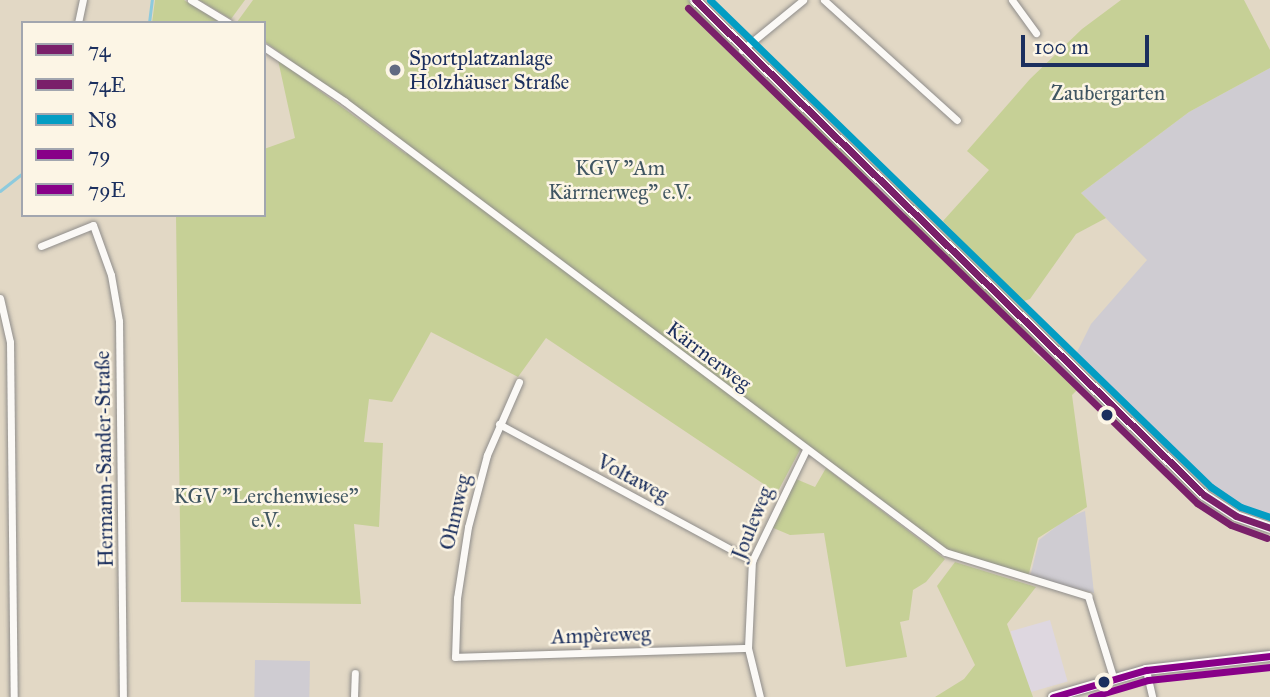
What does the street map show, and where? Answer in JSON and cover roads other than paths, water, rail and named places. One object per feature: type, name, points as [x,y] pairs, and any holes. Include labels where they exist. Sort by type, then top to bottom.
[{"type":"main road","points":[[695,0],[742,50],[910,206],[1204,495],[1236,516],[1270,528]]},
{"type":"main road","points":[[1053,697],[1113,677],[1146,670],[1270,656]]},
{"type":"street","points":[[78,21],[83,0]]},
{"type":"street","points":[[191,0],[226,21]]},
{"type":"street","points":[[742,50],[803,0]]},
{"type":"street","points":[[824,0],[957,120]]},
{"type":"street","points":[[1012,0],[1036,33]]},
{"type":"street","name":"Kärrnerweg","points":[[266,48],[344,101],[945,552],[1088,596],[1113,677]]},
{"type":"street","name":"Hermann-Sander-Straße","points":[[41,246],[93,225],[111,275],[119,321],[123,697]]},
{"type":"street","points":[[0,298],[10,342],[14,697]]},
{"type":"street","name":"Ohmweg","points":[[455,657],[460,563],[477,491],[499,424],[519,382]]},
{"type":"street","name":"Voltaweg","points":[[499,424],[752,561]]},
{"type":"street","name":"Jouleweg","points":[[760,697],[748,648],[752,561],[806,450]]},
{"type":"street","name":"Ampèreweg","points":[[455,657],[748,648]]},
{"type":"street","points":[[1146,670],[1153,697]]},
{"type":"street","points":[[355,673],[355,697]]},
{"type":"waterway","points":[[149,21],[152,0]]},
{"type":"waterway","points":[[0,191],[21,175]]},
{"type":"place","name":"Sportplatzanlage Holzhäuser Straße","points":[[395,70]]},
{"type":"park label","name":"Zaubergarten","points":[[1108,93]]},
{"type":"park label","name":"KGV \"Am Kärrnerweg\" e.V.","points":[[620,180]]},
{"type":"park label","name":"KGV \"Lerchenwiese\" e.V.","points":[[266,508]]}]
